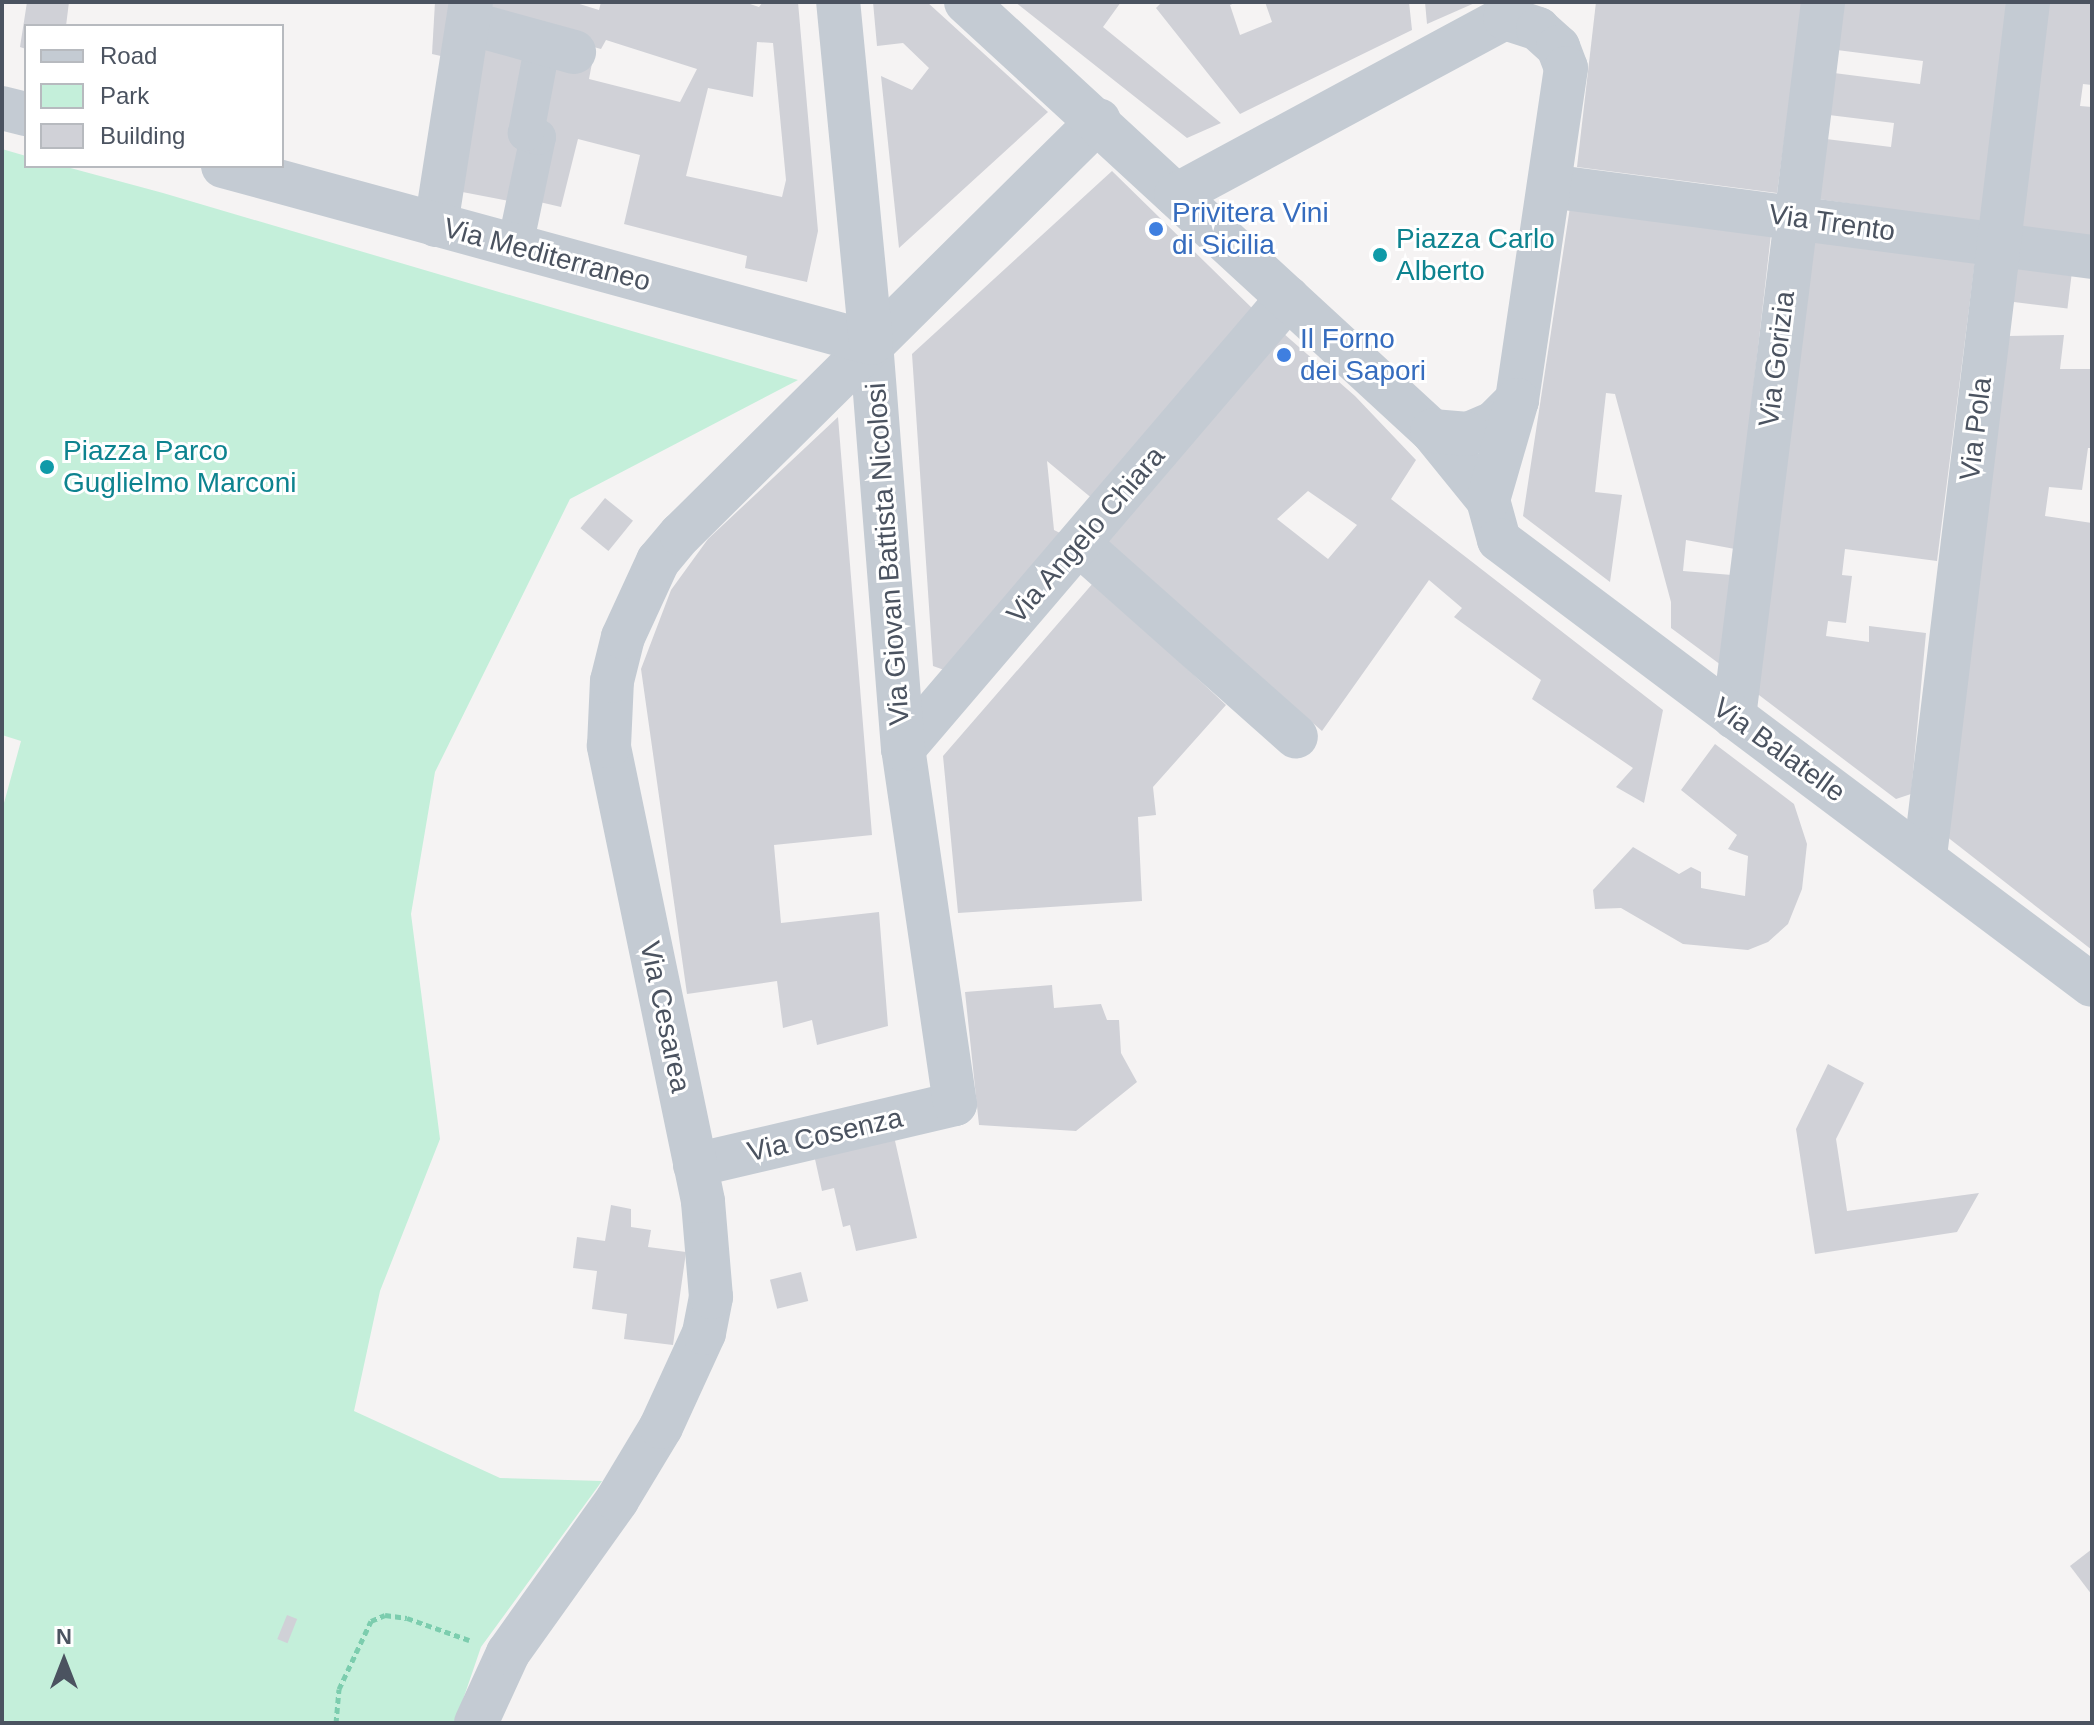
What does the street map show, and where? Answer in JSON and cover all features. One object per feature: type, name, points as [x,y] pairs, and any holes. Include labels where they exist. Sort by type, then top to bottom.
[{"type":"street","name":"Via Giovan Battista Nicolosi","points":[[838,2],[871,343],[903,749],[955,1104]]},
{"type":"street","points":[[966,2],[1099,120],[1176,195],[1279,309],[1432,431],[1488,500]]},
{"type":"street","name":"Via Gorizia","points":[[1734,717],[1823,2]]},
{"type":"street","name":"Via Pola","points":[[1925,856],[2028,2]]},
{"type":"street","points":[[1176,195],[1516,10],[1558,47],[1566,68],[1561,188],[1517,400],[1488,500]]},
{"type":"street","points":[[436,225],[470,12],[558,47],[526,133],[538,137],[515,246]]},
{"type":"street","points":[[2,108],[24,114]]},
{"type":"street","name":"Via Cesarea","points":[[476,1723],[508,1653],[617,1500],[661,1427],[704,1333],[711,1297],[710,1248],[695,1165],[609,746],[612,681],[623,637],[658,561],[871,343],[1099,120]]},
{"type":"street","name":"Via Mediterraneo","points":[[230,168],[871,343]]},
{"type":"street","name":"Via Trento","points":[[1561,188],[2092,257]]},
{"type":"street","name":"Via Angelo Chiara","points":[[903,749],[1279,309]]},
{"type":"street","points":[[1432,431],[1468,434],[1494,423],[1517,400]]},
{"type":"street","name":"Via Balatelle","points":[[1488,500],[1499,540],[1925,856],[2092,985]]},
{"type":"street","points":[[1079,544],[1296,737]]},
{"type":"street","name":"Via Cosenza","points":[[695,1165],[955,1104]]},
{"type":"path","points":[[336,1723],[339,1689],[352,1651],[371,1621],[385,1615],[407,1618],[508,1653]]},
{"type":"green space","points":[[2,149],[24,155],[24,168],[70,168],[163,193],[798,380],[570,499],[435,772],[411,914],[440,1139],[380,1291],[354,1411],[500,1478],[602,1481],[481,1647],[455,1723],[2,1723],[2,840],[4,803],[21,741],[2,735]]},
{"type":"building","points":[[27,2],[69,2],[66,24],[24,24],[24,48],[20,47]]},
{"type":"building","points":[[435,2],[461,2],[454,59],[432,54]]},
{"type":"building","points":[[484,2],[573,2],[599,10],[601,2],[744,2],[759,7],[763,2],[798,2],[818,231],[807,282],[745,268],[747,256],[624,224],[640,155],[578,139],[561,207],[531,200],[534,129],[548,54],[592,63],[589,79],[680,102],[697,69],[606,40],[601,49],[480,16]],"holes":[[[757,42],[773,43],[786,180],[782,197],[686,176],[708,88],[753,97]]]},
{"type":"building","points":[[873,2],[927,2],[1048,112],[899,248],[881,76],[912,90],[929,68],[903,43],[877,46]]},
{"type":"building","points":[[1015,2],[1121,2],[1103,27],[1221,123],[1187,138]]},
{"type":"building","points":[[1162,2],[1237,2],[1230,5],[1240,35],[1272,22],[1265,2],[1409,2],[1412,30],[1240,114],[1156,8]]},
{"type":"building","points":[[1425,2],[1477,2],[1427,24]]},
{"type":"building","points":[[1596,2],[1803,2],[1777,193],[1577,167]]},
{"type":"building","points":[[1843,2],[2012,2],[1985,223],[1818,199],[1826,139],[1891,147],[1894,123],[1829,115],[1834,73],[1920,84],[1923,61],[1837,50]]},
{"type":"building","points":[[2047,2],[2092,2],[2092,85],[2083,84],[2080,106],[2092,107],[2092,240],[2020,229]]},
{"type":"building","points":[[477,40],[537,52],[508,201],[448,189]]},
{"type":"building","points":[[1112,171],[1256,312],[1094,500],[1047,461],[1054,530],[1064,535],[947,671],[933,666],[912,354]]},
{"type":"building","points":[[1570,207],[1771,234],[1735,549],[1686,540],[1683,571],[1732,575],[1721,665],[1671,628],[1671,602],[1615,394],[1606,393],[1595,492],[1622,495],[1610,582],[1523,516]]},
{"type":"building","points":[[1812,242],[1975,261],[1937,561],[1845,549],[1842,575],[1852,576],[1846,623],[1828,621],[1826,636],[1869,642],[1869,626],[1926,633],[1911,794],[1896,799],[1755,692]]},
{"type":"building","points":[[2016,268],[2072,275],[2067,309],[2012,302]]},
{"type":"building","points":[[1283,333],[1355,396],[1416,460],[1391,499],[1663,710],[1644,803],[1616,787],[1633,768],[1532,699],[1541,680],[1454,617],[1462,608],[1429,580],[1322,731],[1105,541]],"holes":[[[1308,491],[1357,525],[1328,559],[1277,519]]]},
{"type":"building","points":[[2064,335],[2060,369],[2092,369],[2092,448],[2088,448],[2082,490],[2049,487],[2045,516],[2092,523],[2092,950],[1946,836],[2008,336]]},
{"type":"building","points":[[838,417],[872,835],[774,845],[781,923],[879,912],[888,1026],[817,1045],[812,1020],[783,1028],[777,981],[687,994],[641,669],[671,590],[708,539]]},
{"type":"building","points":[[605,498],[633,521],[608,551],[580,528]]},
{"type":"building","points":[[1094,582],[1226,705],[1153,787],[1156,815],[1138,817],[1142,901],[958,913],[943,756]]},
{"type":"building","points":[[1715,744],[1794,804],[1807,844],[1802,889],[1788,924],[1768,942],[1748,950],[1683,944],[1621,908],[1595,909],[1593,890],[1633,847],[1679,874],[1691,867],[1701,872],[1701,888],[1745,896],[1748,856],[1728,849],[1737,835],[1681,790]]},
{"type":"building","points":[[1052,985],[1054,1008],[1101,1004],[1107,1020],[1119,1020],[1121,1053],[1137,1082],[1076,1131],[979,1125],[965,992]]},
{"type":"building","points":[[1828,1064],[1864,1083],[1836,1139],[1847,1211],[1979,1193],[1957,1232],[1815,1254],[1796,1129]]},
{"type":"building","points":[[893,1132],[917,1238],[856,1251],[850,1225],[843,1227],[834,1188],[822,1191],[813,1150]]},
{"type":"building","points":[[611,1205],[631,1209],[631,1227],[651,1230],[648,1247],[686,1252],[673,1345],[624,1339],[627,1314],[592,1309],[597,1271],[573,1268],[577,1237],[605,1241]]},
{"type":"building","points":[[801,1272],[808,1301],[777,1309],[770,1280]]},
{"type":"building","points":[[2092,1549],[2092,1595],[2070,1566]]},
{"type":"building","points":[[287,1615],[297,1619],[287,1643],[277,1639]]},
{"type":"place","name":"Privitera Vini di Sicilia","points":[[1156,229]]},
{"type":"place","name":"Piazza Carlo Alberto","points":[[1380,255]]},
{"type":"place","name":"Il Forno dei Sapori","points":[[1284,355]]},
{"type":"place","name":"Piazza Parco Guglielmo Marconi","points":[[47,467]]}]
